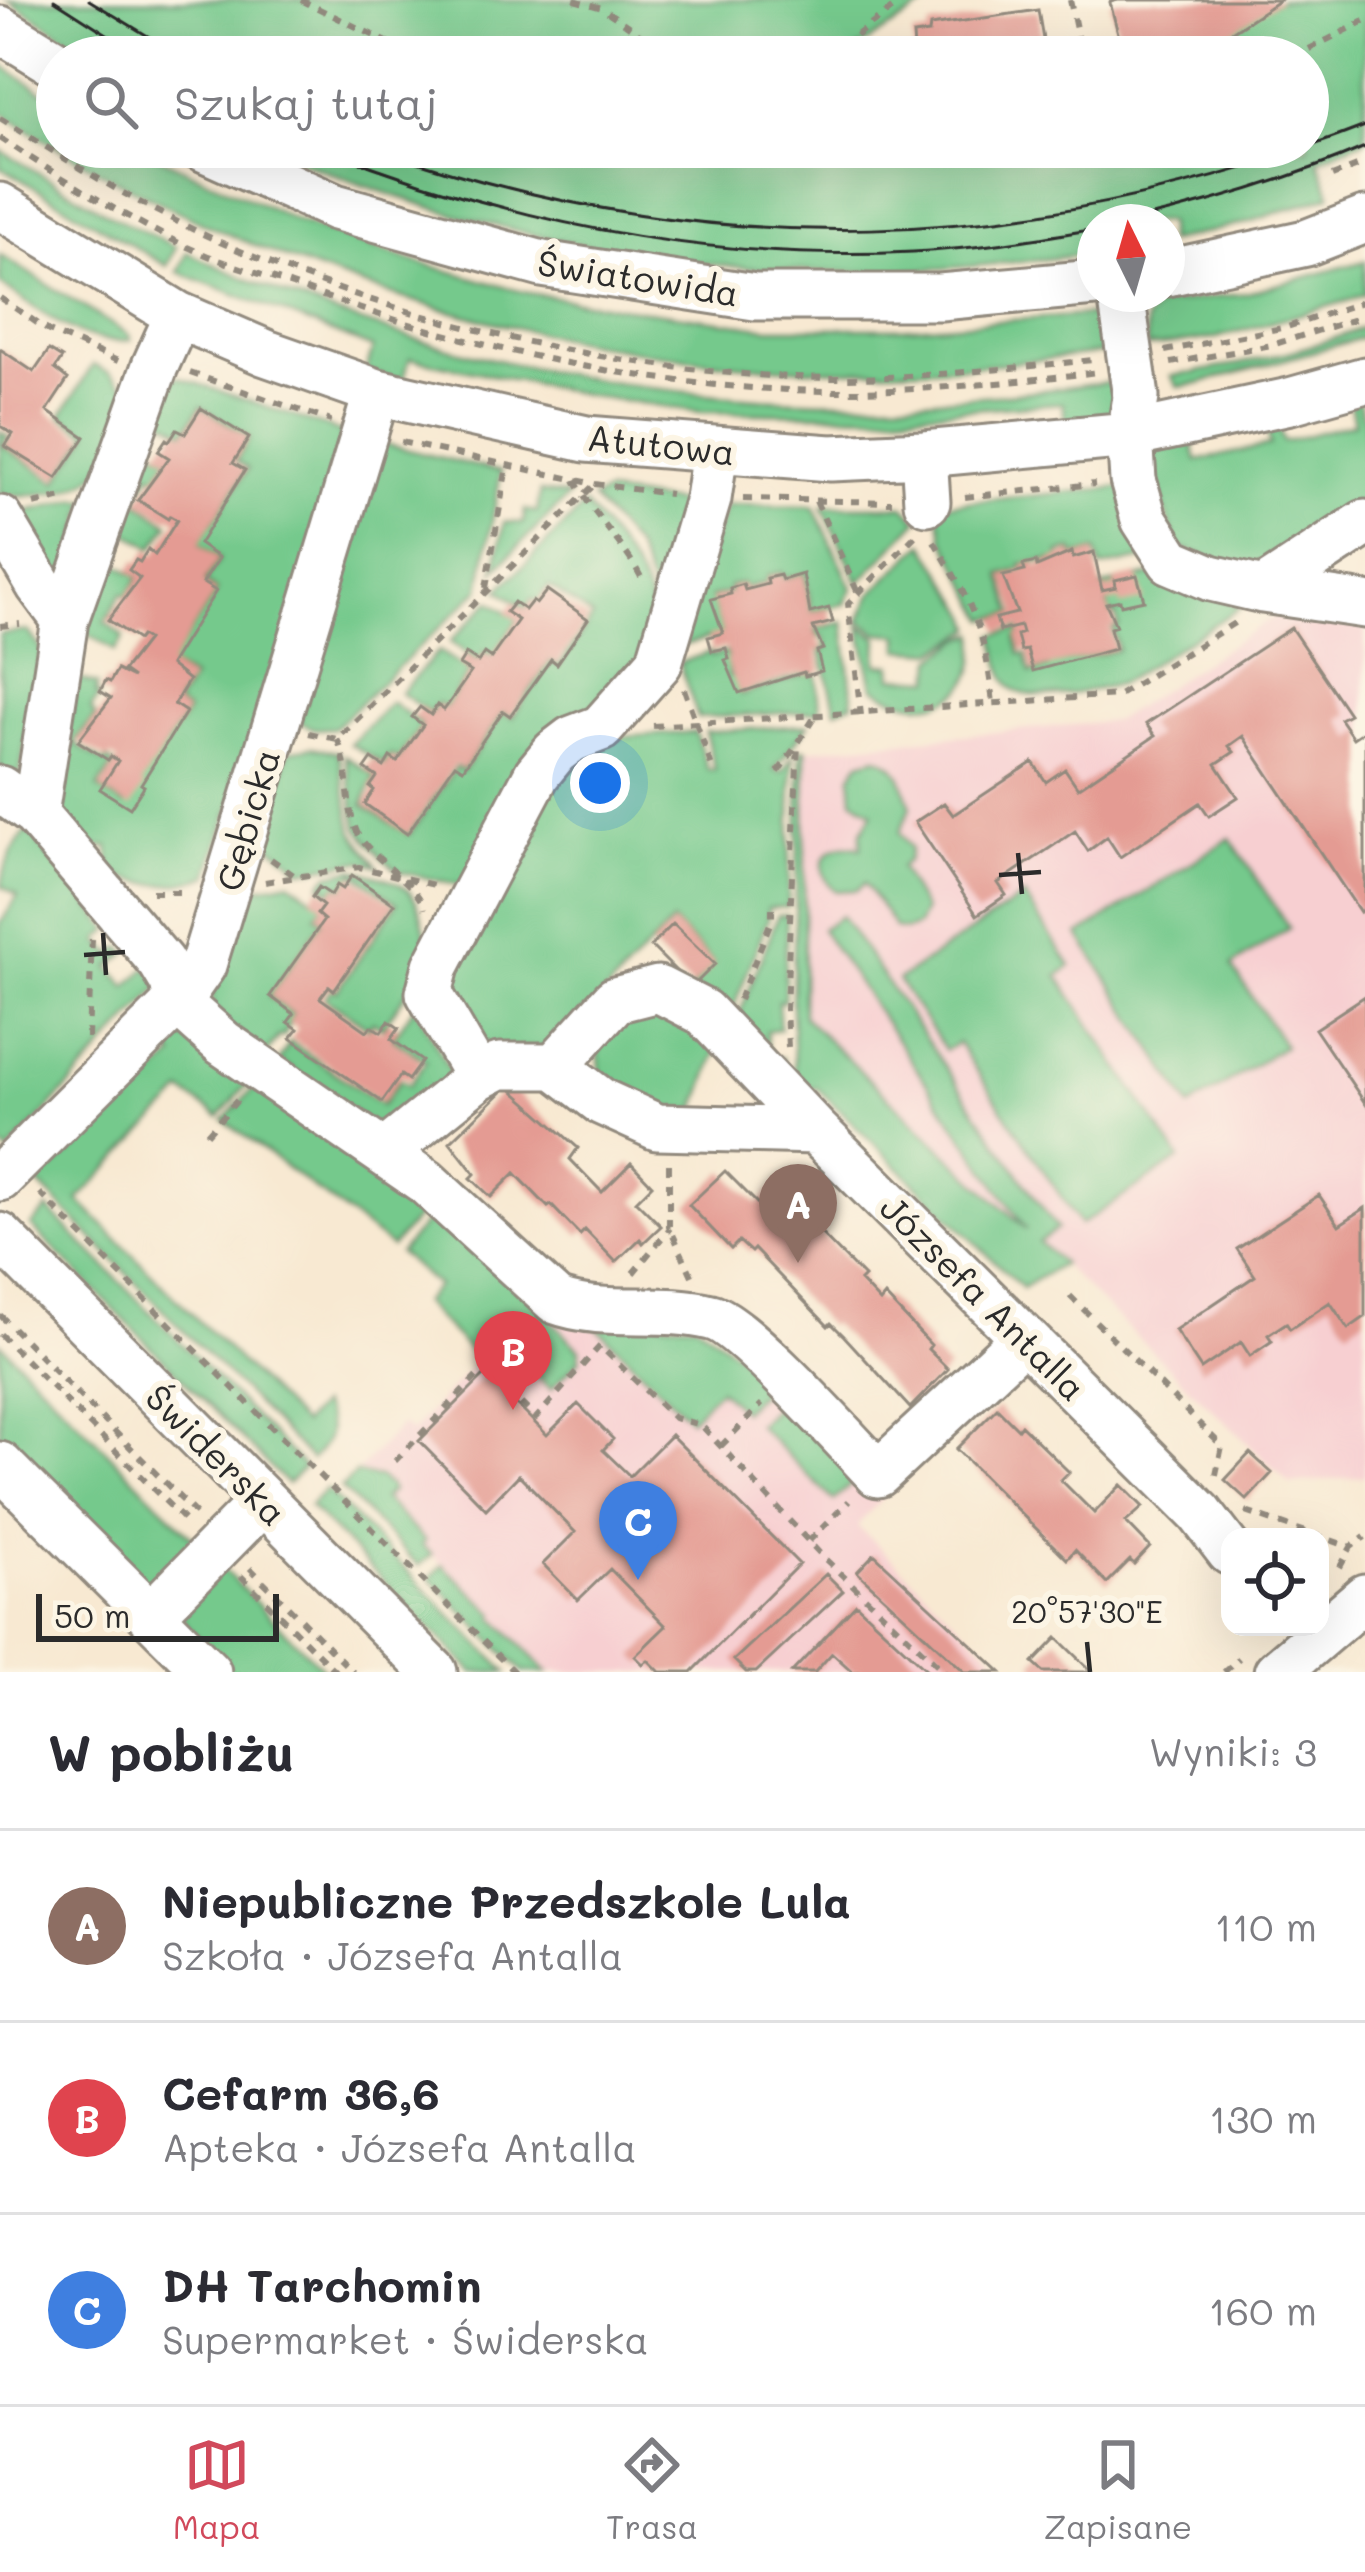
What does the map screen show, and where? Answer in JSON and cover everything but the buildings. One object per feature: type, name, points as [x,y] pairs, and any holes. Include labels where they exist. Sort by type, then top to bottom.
[{"type":"street","points":[[0,29],[36,51]]},
{"type":"street","name":"Światowida","points":[[248,168],[335,207],[542,264],[754,297],[940,297],[1077,285]]},
{"type":"street","name":"Atutowa","points":[[0,206],[178,315],[266,352],[377,392],[586,440],[831,458],[924,454],[1130,435],[1365,380]]},
{"type":"street","points":[[1185,269],[1306,243],[1365,220]]},
{"type":"street","points":[[1121,312],[1120,370],[1136,397],[1130,435],[1133,480],[1144,519],[1171,561],[1211,578],[1365,605]]},
{"type":"street","points":[[178,315],[154,366],[64,620],[18,802],[161,962],[177,1002],[223,1043],[426,1182],[556,1301],[575,1308],[646,1309],[711,1317],[734,1328],[878,1474],[1023,1339]]},
{"type":"street","name":"Gębicka","points":[[7,1172],[177,1002],[203,965],[377,392]]},
{"type":"street","points":[[478,1077],[429,993],[436,966],[537,774],[572,739],[601,728],[659,663],[708,499],[715,452]]},
{"type":"street","points":[[924,454],[927,502]]},
{"type":"street","points":[[10,512],[64,620]]},
{"type":"street","points":[[1273,592],[1365,523]]},
{"type":"street","name":"Józsefa Antalla","points":[[555,1066],[615,1000],[658,988],[703,1012],[803,1118],[1200,1513],[1221,1540]]},
{"type":"street","points":[[384,1154],[478,1077],[499,1066],[555,1066],[602,1102],[657,1127],[803,1118]]},
{"type":"street","name":"Świderska","points":[[0,1236],[434,1672]]},
{"type":"street","points":[[0,1465],[208,1672]]},
{"type":"street","points":[[151,1615],[262,1502]]},
{"type":"street","points":[[1290,1649],[1351,1584]]},
{"type":"path","points":[[301,0],[375,36]]},
{"type":"path","points":[[574,0],[602,8],[643,36]]},
{"type":"path","points":[[855,36],[904,0]]},
{"type":"path","points":[[1070,0],[1078,36]]},
{"type":"path","points":[[1329,39],[1365,21]]},
{"type":"path","points":[[0,138],[36,159]]},
{"type":"path","points":[[1332,176],[1365,163]]},
{"type":"path","points":[[51,168],[183,245],[377,316],[467,341],[697,382],[850,391],[1008,382],[1220,356],[1365,316]]},
{"type":"path","points":[[178,256],[183,245]]},
{"type":"path","points":[[485,592],[507,466]]},
{"type":"path","points":[[10,512],[75,494],[117,472]]},
{"type":"path","points":[[575,480],[629,551],[668,636],[712,770]]},
{"type":"path","points":[[927,502],[1133,480]]},
{"type":"path","points":[[337,739],[595,484]]},
{"type":"path","points":[[816,501],[859,593]]},
{"type":"path","points":[[860,715],[848,604],[928,524],[980,620],[993,704]]},
{"type":"path","points":[[601,728],[860,715],[1119,694],[1273,592]]},
{"type":"path","points":[[778,772],[814,717]]},
{"type":"path","points":[[276,725],[337,739]]},
{"type":"path","points":[[337,739],[356,831],[422,898],[436,966]]},
{"type":"path","points":[[798,743],[786,1009],[803,1118]]},
{"type":"path","points":[[80,1100],[92,1004],[91,915],[117,893],[229,888],[359,867],[475,895]]},
{"type":"path","points":[[772,919],[791,911]]},
{"type":"path","points":[[207,1134],[262,1070]]},
{"type":"path","points":[[695,1128],[669,1159],[670,1228],[711,1317]]},
{"type":"path","points":[[7,1172],[514,1672]]},
{"type":"path","points":[[607,1310],[670,1228]]},
{"type":"path","points":[[1070,1296],[1222,1446],[1212,1492],[1200,1513]]},
{"type":"path","points":[[0,1316],[335,1672]]},
{"type":"path","points":[[0,1334],[353,1672]]},
{"type":"path","points":[[395,1461],[485,1368],[536,1418],[600,1346],[674,1418],[701,1425],[808,1541],[945,1672]]},
{"type":"path","points":[[721,1446],[749,1418]]},
{"type":"path","points":[[1200,1513],[1233,1508],[1351,1547]]},
{"type":"path","points":[[808,1541],[839,1511]]},
{"type":"path","points":[[1351,1547],[1365,1537]]},
{"type":"path","points":[[1351,1547],[1351,1584]]},
{"type":"shaded area","points":[[1286,609],[1365,625],[1365,1476],[1290,1484],[803,1016],[806,750],[1114,721]]},
{"type":"shaded area","points":[[551,1320],[696,1323],[887,1493],[857,1526],[1011,1672],[548,1672],[356,1473],[402,1424],[411,1432],[491,1346],[520,1372]]},
{"type":"green space","points":[[8,0],[935,0],[878,36],[65,36]]},
{"type":"green space","points":[[1280,0],[1365,0],[1365,139],[1329,154],[1329,36],[1209,36]]},
{"type":"green space","points":[[0,64],[36,87],[36,134],[0,112]]},
{"type":"green space","points":[[0,150],[114,217],[176,247],[167,266],[0,167]]},
{"type":"green space","points":[[95,168],[182,168],[302,223],[523,292],[769,328],[898,328],[1088,315],[1108,330],[1112,352],[882,370],[779,368],[639,351],[493,322],[345,279],[204,224]]},
{"type":"green space","points":[[318,168],[1321,168],[1331,195],[1185,238],[1185,204],[1077,204],[1077,256],[872,272],[799,271],[662,258],[527,233],[394,196]]},
{"type":"green space","points":[[187,252],[348,318],[518,365],[605,381],[692,393],[866,401],[994,395],[1120,381],[1123,400],[1109,420],[1066,428],[1063,403],[880,415],[701,412],[592,396],[410,358],[403,381],[366,371],[373,348],[178,272]]},
{"type":"green space","points":[[0,255],[131,340],[78,333],[46,315],[0,284]]},
{"type":"green space","points":[[1365,261],[1365,294],[1216,338],[1147,347],[1146,319],[1152,312],[1185,312],[1185,301],[1247,293]]},
{"type":"green space","points":[[1365,327],[1365,337],[1201,383],[1178,387],[1171,376],[1270,357]]},
{"type":"green space","points":[[93,365],[130,392],[99,471],[65,490],[0,495],[0,431],[8,436],[3,446],[57,482],[89,434],[61,416]]},
{"type":"green space","points":[[178,377],[353,436],[208,876],[160,884],[111,874],[109,847],[79,847],[55,801],[77,678],[97,685],[99,696],[91,709],[95,716],[74,743],[104,763],[114,764],[98,788],[124,805],[187,712],[176,704],[192,679],[168,665],[217,591],[205,582],[220,558],[198,543],[248,469],[236,461],[250,438],[201,406],[185,431],[153,415],[160,384]]},
{"type":"green space","points":[[1357,397],[1365,420],[1365,513],[1266,576],[1177,547],[1146,451],[1191,439],[1197,461],[1270,445],[1266,422],[1277,420],[1283,442],[1354,423],[1349,399]]},
{"type":"green space","points":[[139,441],[169,457],[134,499],[169,524],[153,548],[111,523]]},
{"type":"green space","points":[[375,442],[501,472],[480,589],[334,728],[315,729],[299,722]]},
{"type":"green space","points":[[1122,487],[1153,557],[1101,568],[1096,551],[1075,556],[1073,550],[1060,553],[1060,559],[1021,564],[1022,569],[1001,575],[1014,613],[987,619],[944,539],[939,515],[946,504]]},
{"type":"green space","points":[[540,492],[569,496],[495,570],[504,522],[523,523],[525,510],[537,512]]},
{"type":"green space","points":[[606,493],[682,503],[690,515],[661,611],[635,548],[592,499]]},
{"type":"green space","points":[[87,500],[66,585],[15,514]]},
{"type":"green space","points":[[585,505],[645,589],[655,627],[654,646],[469,887],[400,872],[358,828],[345,756],[375,776],[363,805],[409,835],[456,767],[463,771],[503,713],[512,718],[550,661],[559,666],[593,617],[549,586],[538,602],[532,598],[526,608],[499,590]]},
{"type":"green space","points":[[726,505],[814,506],[852,588],[845,604],[812,612],[805,574],[784,578],[781,572],[767,576],[767,582],[729,586],[730,592],[711,597],[724,634],[677,647]]},
{"type":"green space","points":[[822,506],[904,506],[918,520],[859,583]]},
{"type":"green space","points":[[924,543],[974,628],[935,652],[900,649],[900,635],[878,633],[860,620],[872,593]]},
{"type":"green space","points":[[108,558],[139,577],[127,596],[122,593],[105,622],[124,637],[115,651],[80,629]]},
{"type":"green space","points":[[1167,571],[1241,607],[1121,683],[1043,696],[1028,695],[1008,683],[994,635],[1019,629],[1020,654],[1026,654],[1031,673],[1118,650],[1113,629],[1119,626],[1115,614],[1110,615],[1103,586]]},
{"type":"green space","points":[[490,601],[518,619],[493,656],[485,651],[478,661],[450,642]]},
{"type":"green space","points":[[844,622],[853,703],[836,710],[821,651],[827,649],[816,629]]},
{"type":"green space","points":[[860,625],[878,638],[877,664],[892,665],[893,677],[932,679],[934,659],[976,633],[970,676],[947,700],[931,704],[893,698],[873,687]]},
{"type":"green space","points":[[28,631],[42,650],[20,774],[0,774],[0,634]]},
{"type":"green space","points":[[439,651],[470,672],[445,708],[437,703],[430,713],[400,693]]},
{"type":"green space","points":[[710,652],[712,656],[727,652],[729,676],[735,676],[741,695],[817,675],[820,711],[698,718],[679,663]]},
{"type":"green space","points":[[391,702],[422,725],[398,759],[390,755],[384,764],[350,744]]},
{"type":"green space","points":[[808,725],[774,770],[782,772],[793,756],[788,907],[768,908],[768,919],[731,1014],[692,987],[714,963],[672,922],[555,1047],[488,1049],[451,1017],[449,961],[546,778],[607,738],[695,732],[708,770],[715,770],[705,732]]},
{"type":"green space","points":[[311,747],[338,752],[353,832],[378,866],[360,861],[302,870],[263,839],[289,751]]},
{"type":"green space","points":[[801,749],[806,750],[803,1016],[1027,1230],[821,929],[841,916],[1057,1229],[1039,1242],[1062,1264],[1022,1288],[816,1087],[795,1091],[792,1007]]},
{"type":"green space","points":[[877,757],[897,771],[911,807],[900,832],[911,848],[900,867],[924,910],[917,926],[906,930],[895,928],[865,883],[857,890],[836,891],[824,873],[823,864],[832,850],[861,848],[861,833],[873,812],[853,799],[851,776],[860,762]]},
{"type":"green space","points":[[28,830],[110,930],[99,940],[112,954],[122,947],[127,953],[110,967],[127,987],[147,967],[161,986],[8,1153],[0,1145],[0,924],[18,896],[2,886],[10,856]]},
{"type":"green space","points":[[1230,838],[1289,928],[1232,966],[1284,1046],[1190,1107],[1079,935]]},
{"type":"green space","points":[[353,869],[392,881],[412,895],[430,958],[382,1028],[373,1022],[368,1027],[325,998],[332,988],[337,991],[397,903],[355,873],[344,887],[339,884],[332,892],[321,884],[329,874]]},
{"type":"green space","points":[[290,881],[324,905],[316,915],[323,921],[269,997],[293,1014],[284,1036],[264,1056],[213,1015],[211,987],[240,891]]},
{"type":"green space","points":[[1024,896],[1071,966],[1058,976],[1180,1159],[1080,1225],[958,1043],[945,1050],[898,980]]},
{"type":"green space","points":[[778,915],[787,915],[784,1002],[778,1001],[780,1029],[766,1031],[769,1058],[783,1058],[784,1071],[779,1074],[734,1028]]},
{"type":"green space","points":[[644,999],[721,1039],[696,1110],[648,1110],[601,1079],[597,1039]]},
{"type":"green space","points":[[415,1005],[454,1079],[386,1126],[372,1126],[279,1060],[290,1042],[382,1105],[400,1080],[409,1085],[426,1061],[393,1038]]},
{"type":"green space","points":[[195,1037],[251,1080],[219,1117],[183,1092],[78,1200],[302,1424],[320,1405],[328,1420],[328,1434],[311,1460],[24,1169],[35,1158],[49,1172],[175,1056],[161,1042],[164,1039]]},
{"type":"green space","points":[[257,1085],[430,1203],[391,1247],[224,1120]]},
{"type":"green space","points":[[438,1208],[580,1349],[579,1360],[551,1389],[527,1368],[519,1373],[491,1346],[477,1358],[422,1303],[437,1286],[399,1253]]},
{"type":"green space","points":[[48,1209],[304,1467],[287,1484],[31,1226]]},
{"type":"green space","points":[[590,1320],[696,1323],[772,1380],[742,1411],[719,1389],[690,1419]]},
{"type":"green space","points":[[0,1343],[198,1543],[148,1586],[0,1443]]},
{"type":"green space","points":[[787,1395],[864,1471],[834,1501],[757,1425]]},
{"type":"green space","points":[[356,1473],[380,1478],[392,1490],[383,1499],[432,1554],[419,1566],[341,1488]]},
{"type":"green space","points":[[326,1489],[507,1672],[473,1672],[309,1506]]},
{"type":"green space","points":[[443,1565],[548,1672],[523,1672],[430,1578]]},
{"type":"green space","points":[[222,1568],[326,1672],[227,1672],[185,1624],[182,1614]]},
{"type":"tram line","points":[[54,0],[110,36]]},
{"type":"tram line","points":[[89,0],[148,36]]},
{"type":"tram line","points":[[1329,138],[1365,126]]},
{"type":"tram line","points":[[1329,161],[1365,147]]},
{"type":"tram line","points":[[376,168],[464,197],[611,232],[761,250],[913,252],[1077,232]]},
{"type":"tram line","points":[[440,168],[498,186],[623,212],[747,226],[871,229],[994,220],[1118,200],[1244,168]]},
{"type":"tram line","points":[[1185,208],[1312,168]]},
{"type":"place","name":"Niepubliczne Przedszkole Lula","points":[[798,1263]]},
{"type":"place","name":"Cefarm 36,6","points":[[513,1410]]},
{"type":"place","name":"DH Tarchomin","points":[[638,1580]]}]
